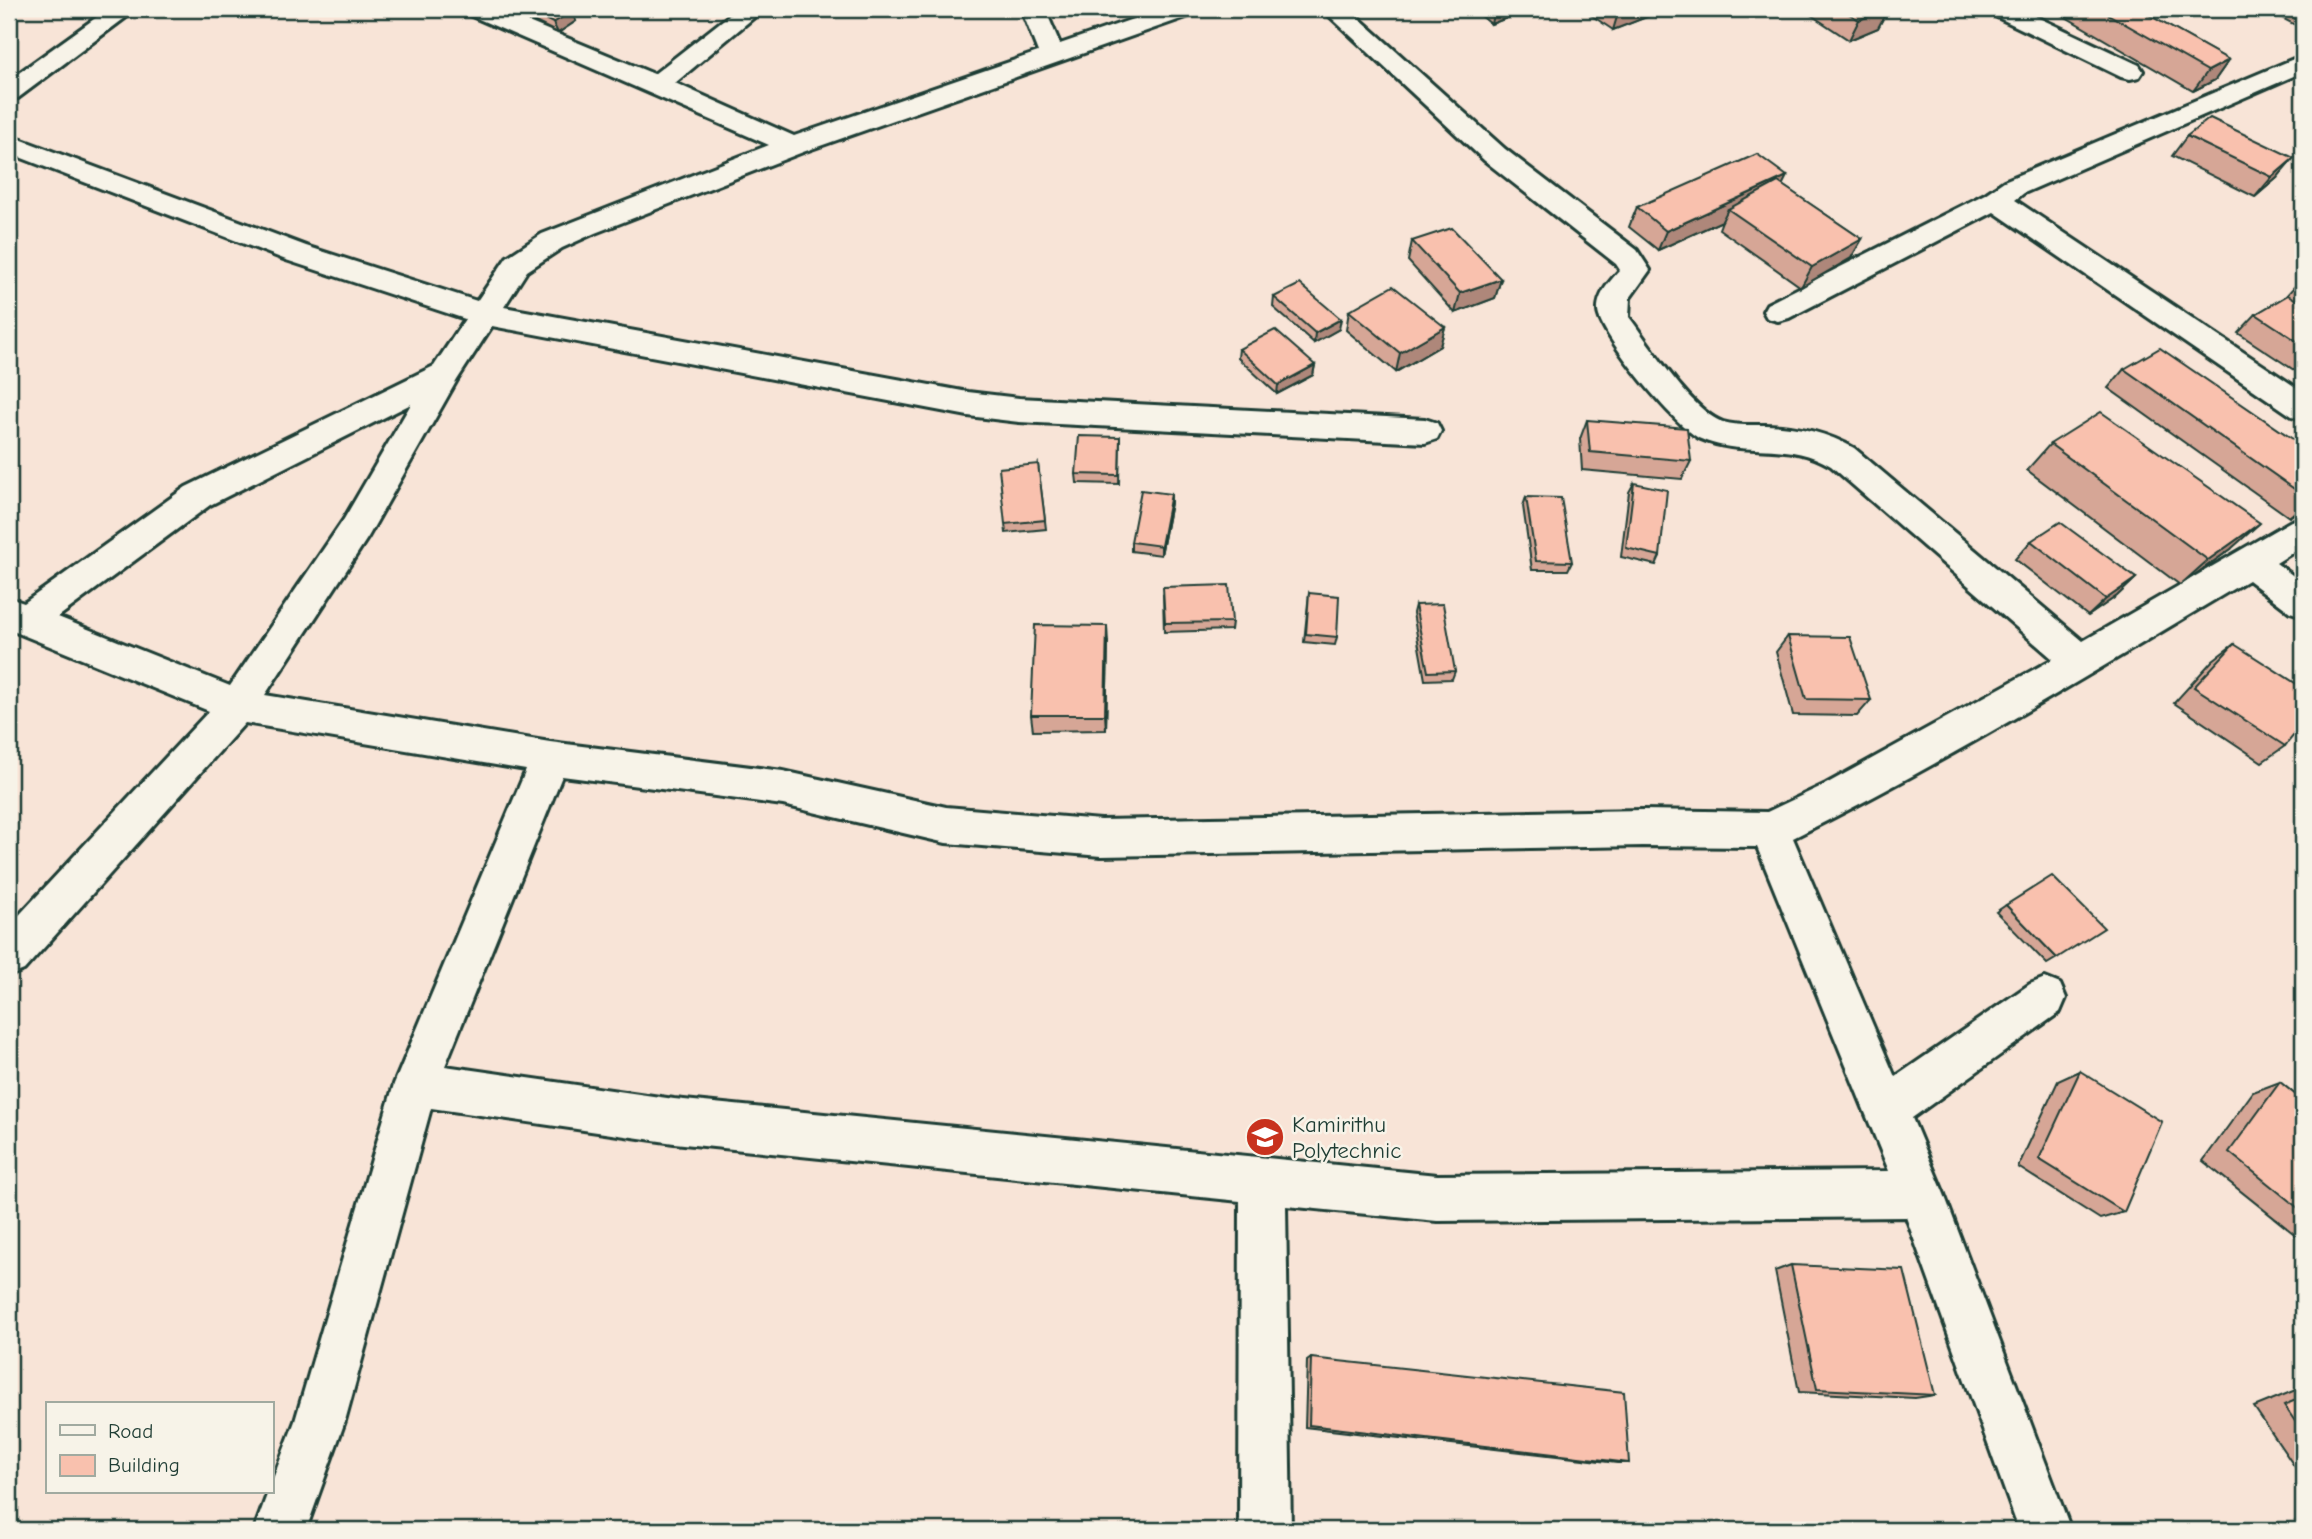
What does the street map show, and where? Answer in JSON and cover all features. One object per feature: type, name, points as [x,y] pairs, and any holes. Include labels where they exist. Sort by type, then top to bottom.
[{"type":"street","points":[[9,92],[124,9]]},
{"type":"street","points":[[476,9],[793,146]]},
{"type":"street","points":[[657,85],[752,9]]},
{"type":"street","points":[[1033,9],[1053,57]]},
{"type":"street","points":[[9,956],[237,706],[356,528],[445,374],[517,264],[552,242],[585,226],[793,146],[1186,9]]},
{"type":"street","points":[[1334,9],[1495,155],[1627,257],[1635,270],[1618,290],[1611,308],[1614,319],[1677,400],[1697,421],[1720,433],[1801,439],[1824,446],[1841,456],[2081,660]]},
{"type":"street","points":[[2000,9],[2130,71]]},
{"type":"street","points":[[1778,311],[1995,200],[2014,187],[2303,63]]},
{"type":"street","points":[[9,143],[296,253],[484,314],[968,404],[1019,410],[1426,431]]},
{"type":"street","points":[[1995,200],[2303,408]]},
{"type":"street","points":[[17,616],[198,496],[445,374]]},
{"type":"street","points":[[17,616],[237,706],[550,758],[783,788],[946,825],[1101,838],[1643,828],[1770,830],[1840,796],[2081,660],[2303,530]]},
{"type":"street","points":[[2249,562],[2303,602]]},
{"type":"street","points":[[280,1530],[320,1422],[416,1084],[550,758]]},
{"type":"street","points":[[1770,830],[1921,1194],[2045,1530]]},
{"type":"street","points":[[1886,1110],[2045,998]]},
{"type":"street","points":[[416,1084],[674,1121],[1437,1198],[1921,1194]]},
{"type":"street","points":[[1263,1182],[1265,1530]]},
{"type":"building","points":[[525,9],[567,9],[572,11],[553,23]]},
{"type":"building","points":[[1841,9],[1886,9],[1859,20]]},
{"type":"building","points":[[2099,9],[2138,9],[2229,60],[2208,71]]},
{"type":"building","points":[[2210,118],[2294,158],[2272,177],[2187,136]]},
{"type":"building","points":[[1757,154],[1787,176],[1666,231],[1637,207]]},
{"type":"building","points":[[1778,182],[1862,239],[1812,267],[1728,209]]},
{"type":"building","points":[[1452,228],[1501,279],[1460,293],[1412,241]]},
{"type":"building","points":[[1300,284],[1341,319],[1315,333],[1274,297]]},
{"type":"building","points":[[1393,286],[1445,327],[1400,353],[1349,311]]},
{"type":"building","points":[[2288,295],[2303,304],[2303,345],[2256,314]]},
{"type":"building","points":[[1275,330],[1315,365],[1278,385],[1239,349]]},
{"type":"building","points":[[2160,348],[2303,446],[2303,495],[2124,369]]},
{"type":"building","points":[[2101,412],[2260,523],[2208,560],[2050,444]]},
{"type":"building","points":[[1587,420],[1687,428],[1691,461],[1590,452]]},
{"type":"building","points":[[1079,436],[1120,437],[1119,475],[1076,474]]},
{"type":"building","points":[[1038,464],[1045,520],[1005,524],[999,468]]},
{"type":"building","points":[[1634,483],[1667,490],[1660,556],[1626,548]]},
{"type":"building","points":[[1141,490],[1171,494],[1161,546],[1131,542]]},
{"type":"building","points":[[1526,497],[1561,498],[1572,562],[1536,561]]},
{"type":"building","points":[[2060,522],[2136,578],[2106,599],[2031,541]]},
{"type":"building","points":[[1229,585],[1232,622],[1165,623],[1163,587]]},
{"type":"building","points":[[1309,593],[1339,596],[1337,637],[1306,634]]},
{"type":"building","points":[[1443,604],[1455,671],[1428,672],[1415,605]]},
{"type":"building","points":[[1035,625],[1107,626],[1105,715],[1031,715]]},
{"type":"building","points":[[1788,636],[1850,637],[1871,700],[1806,699]]},
{"type":"building","points":[[2234,644],[2303,688],[2303,724],[2285,746],[2194,687]]},
{"type":"building","points":[[2052,876],[2104,928],[2057,958],[2006,905]]},
{"type":"building","points":[[2080,1071],[2162,1122],[2124,1212],[2039,1159]]},
{"type":"building","points":[[2280,1082],[2303,1101],[2303,1212],[2229,1152]]},
{"type":"building","points":[[1791,1265],[1904,1270],[1935,1395],[1817,1389]]},
{"type":"building","points":[[1311,1358],[1624,1392],[1629,1463],[1309,1425]]},
{"type":"building","points":[[2303,1397],[2303,1433],[2284,1405]]},
{"type":"place","name":"Kamirithu Polytechnic","points":[[1265,1137]]}]
